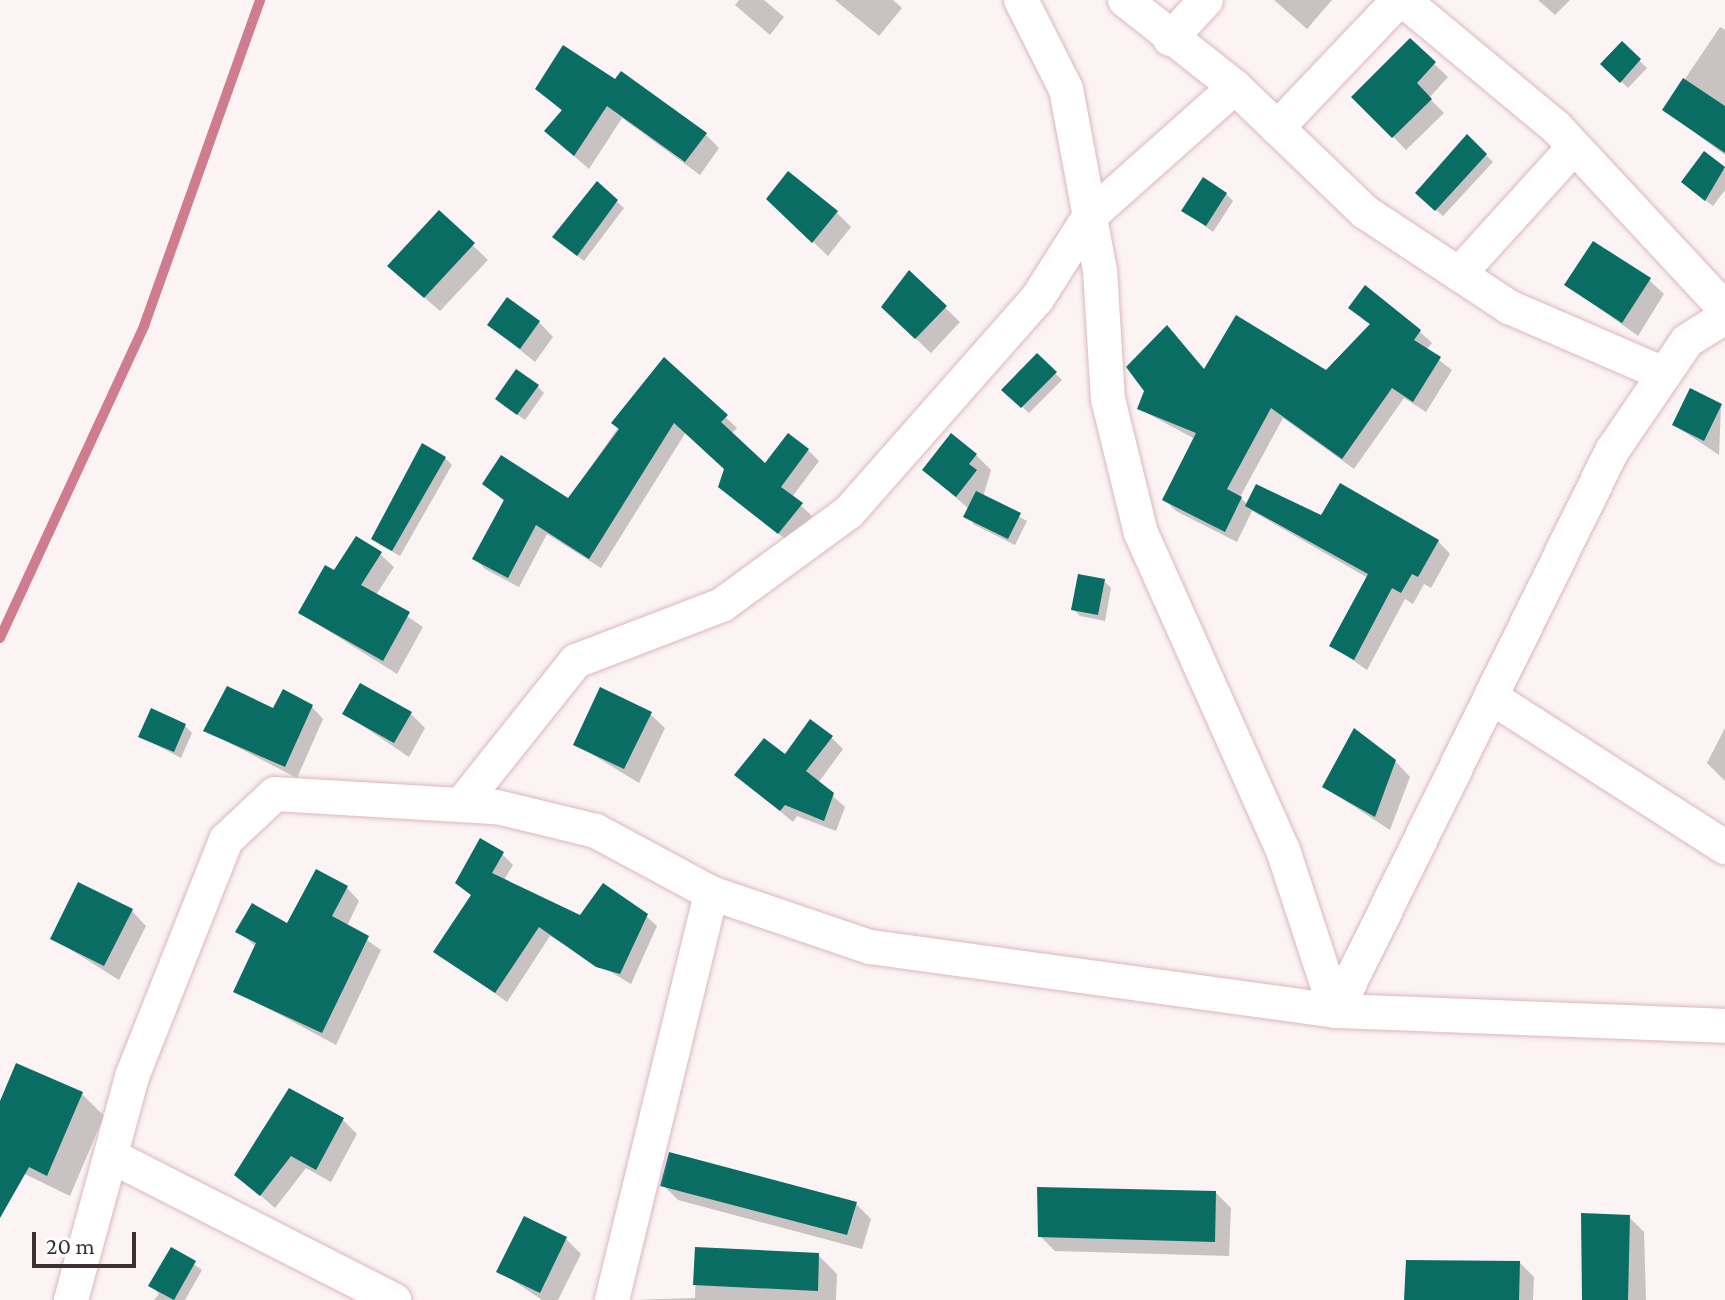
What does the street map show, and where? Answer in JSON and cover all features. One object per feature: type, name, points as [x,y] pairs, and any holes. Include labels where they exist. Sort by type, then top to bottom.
[{"type":"street","points":[[1021,0],[1066,89],[1089,217],[1108,399],[1141,533],[1283,850],[1336,1011]]},
{"type":"street","points":[[1125,0],[1170,39],[1235,87],[1365,212],[1509,307],[1664,374]]},
{"type":"street","points":[[1170,39],[1206,0]]},
{"type":"street","points":[[1277,128],[1401,0],[1574,147],[1725,309]]},
{"type":"street","points":[[461,805],[576,661],[722,605],[849,512],[1037,299],[1089,217],[1235,87]]},
{"type":"street","points":[[1459,274],[1574,147]]},
{"type":"street","points":[[1336,1011],[1612,451],[1687,341],[1725,317]]},
{"type":"street","points":[[1491,697],[1725,847]]},
{"type":"street","points":[[71,1300],[133,1074],[226,840],[275,794],[461,805],[596,831],[711,893],[870,947],[1336,1011],[1725,1026]]},
{"type":"street","points":[[612,1300],[711,893]]},
{"type":"street","points":[[111,1156],[394,1300]]},
{"type":"building","points":[[1410,38],[1436,62],[1417,83],[1432,99],[1392,138],[1351,97]]},
{"type":"building","points":[[1622,41],[1641,59],[1620,83],[1600,64]]},
{"type":"building","points":[[563,45],[615,79],[621,71],[707,133],[685,162],[607,106],[574,156],[544,131],[562,110],[535,89]]},
{"type":"building","points":[[1683,78],[1725,106],[1725,153],[1662,110]]},
{"type":"building","points":[[1467,134],[1487,154],[1435,211],[1415,193]]},
{"type":"building","points":[[1704,151],[1725,167],[1705,201],[1681,182]]},
{"type":"building","points":[[788,171],[838,211],[812,243],[766,199]]},
{"type":"building","points":[[1203,177],[1227,193],[1206,226],[1181,211]]},
{"type":"building","points":[[597,181],[618,200],[577,256],[552,237]]},
{"type":"building","points":[[439,210],[475,243],[424,298],[387,266]]},
{"type":"building","points":[[1593,241],[1651,278],[1622,323],[1564,285]]},
{"type":"building","points":[[909,270],[947,306],[915,339],[881,307]]},
{"type":"building","points":[[1365,285],[1421,330],[1414,340],[1441,357],[1413,402],[1392,388],[1342,459],[1271,408],[1227,489],[1242,497],[1225,532],[1162,500],[1196,433],[1137,409],[1144,391],[1126,367],[1167,325],[1204,369],[1236,315],[1326,370],[1370,324],[1348,308]]},
{"type":"building","points":[[507,297],[540,321],[520,349],[487,325]]},
{"type":"building","points":[[1037,353],[1057,372],[1021,408],[1001,390]]},
{"type":"building","points":[[664,357],[728,415],[721,422],[765,463],[788,433],[809,449],[781,487],[803,503],[778,534],[718,487],[724,469],[674,423],[589,559],[536,525],[508,578],[472,559],[504,500],[482,484],[501,455],[568,498],[619,429],[611,423]]},
{"type":"building","points":[[516,369],[539,385],[517,415],[495,399]]},
{"type":"building","points":[[1690,388],[1722,404],[1704,441],[1672,425]]},
{"type":"building","points":[[951,433],[977,454],[969,464],[977,470],[956,497],[922,470]]},
{"type":"building","points":[[422,443],[446,457],[392,551],[371,539]]},
{"type":"building","points":[[1340,483],[1439,540],[1418,577],[1412,574],[1401,593],[1392,588],[1354,660],[1329,646],[1368,574],[1245,506],[1256,484],[1321,515]]},
{"type":"building","points":[[976,491],[1021,513],[1008,539],[963,517]]},
{"type":"building","points":[[356,536],[382,552],[361,585],[410,612],[383,661],[298,613],[325,565],[334,570]]},
{"type":"building","points":[[1078,574],[1105,579],[1098,615],[1071,610]]},
{"type":"building","points":[[360,683],[412,712],[394,743],[342,714]]},
{"type":"building","points":[[227,686],[273,708],[283,689],[313,705],[285,767],[203,731]]},
{"type":"building","points":[[600,687],[652,712],[624,769],[573,745]]},
{"type":"building","points":[[151,708],[186,724],[174,752],[138,737]]},
{"type":"building","points":[[810,719],[833,736],[806,771],[834,793],[824,821],[785,805],[780,811],[734,775],[764,738],[785,754]]},
{"type":"building","points":[[1354,728],[1396,760],[1375,817],[1322,787]]},
{"type":"building","points":[[480,838],[504,852],[492,873],[580,915],[603,883],[648,914],[620,974],[596,967],[539,927],[495,993],[433,952],[471,895],[455,883]]},
{"type":"building","points":[[316,869],[348,886],[332,916],[369,936],[322,1033],[233,992],[256,943],[235,932],[252,903],[287,923]]},
{"type":"building","points":[[78,882],[133,909],[104,966],[50,939]]},
{"type":"building","points":[[16,1063],[83,1092],[47,1176],[29,1167],[0,1218],[0,1101]]},
{"type":"building","points":[[289,1088],[344,1118],[316,1170],[291,1156],[260,1196],[234,1175]]},
{"type":"building","points":[[669,1152],[857,1202],[847,1235],[660,1186]]},
{"type":"building","points":[[1037,1187],[1216,1191],[1215,1242],[1038,1237]]},
{"type":"building","points":[[1581,1213],[1630,1215],[1628,1300],[1582,1300]]},
{"type":"building","points":[[524,1216],[567,1237],[540,1293],[496,1272]]},
{"type":"building","points":[[171,1247],[196,1261],[174,1300],[148,1286]]},
{"type":"building","points":[[695,1247],[819,1253],[818,1291],[693,1285]]},
{"type":"building","points":[[1406,1260],[1520,1261],[1519,1300],[1404,1300]]},
{"type":"waterway","points":[[0,638],[144,326],[260,0]]}]
